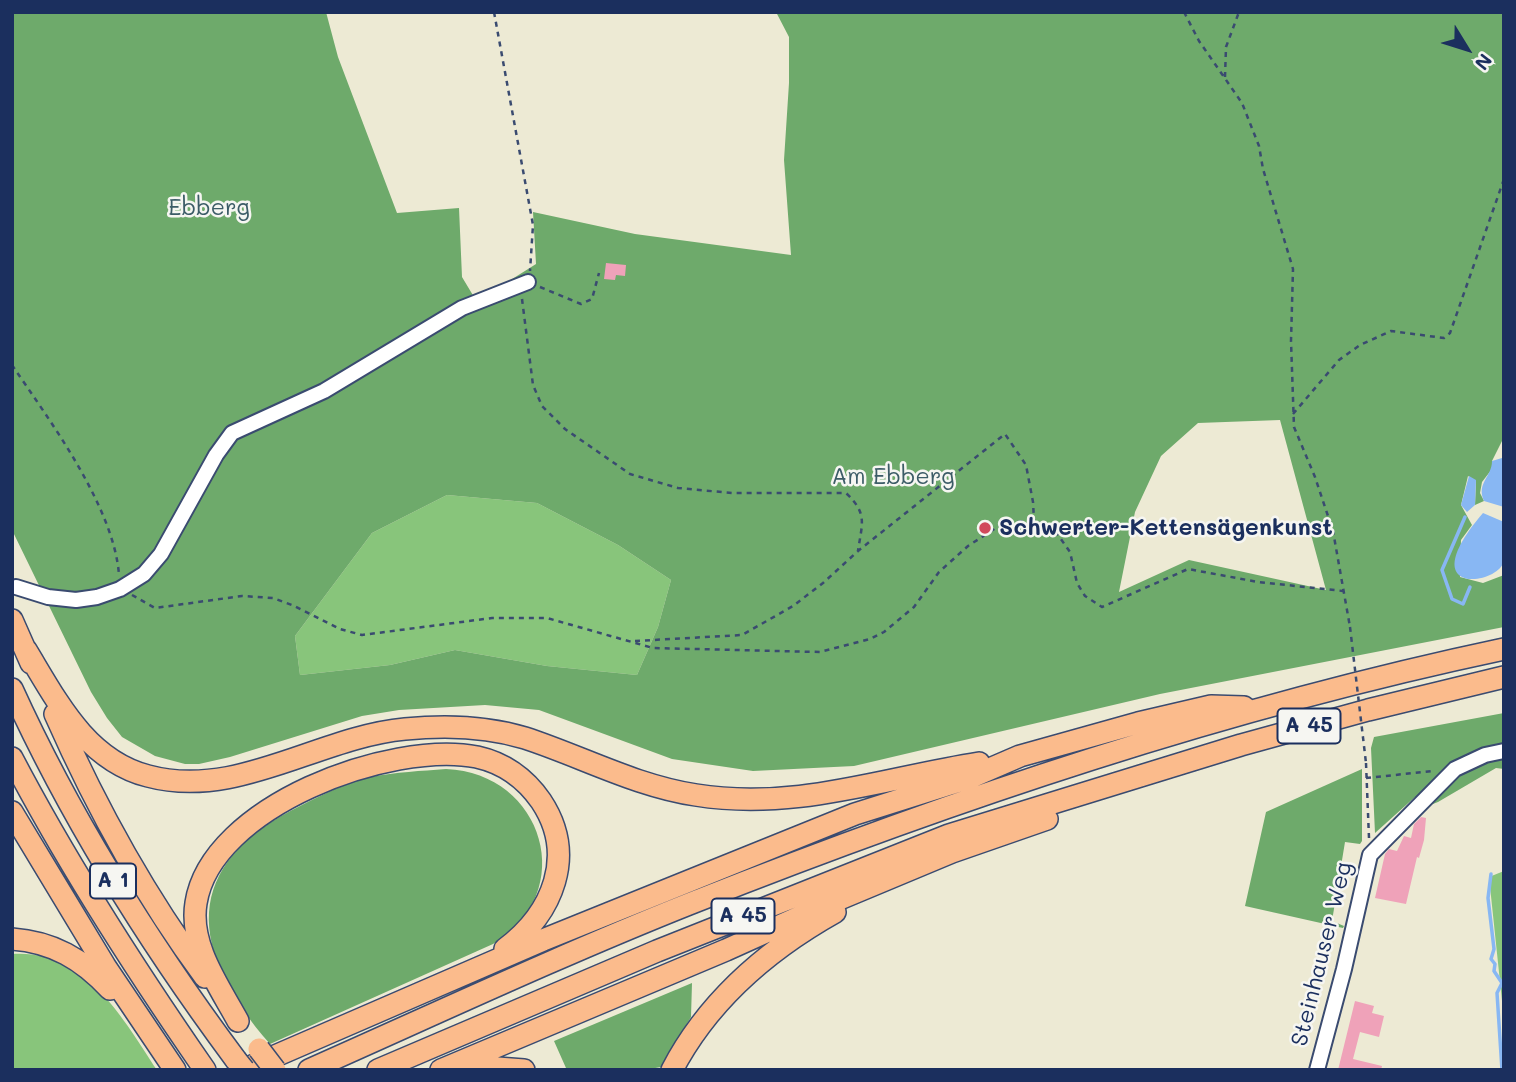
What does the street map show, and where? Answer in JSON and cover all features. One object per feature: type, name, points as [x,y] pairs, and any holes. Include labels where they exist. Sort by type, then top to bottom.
[{"type":"highway","points":[[12,620],[92,794],[128,860],[165,921],[275,1070]]},
{"type":"highway","name":"A 45","points":[[309,1070],[629,929],[866,836],[1163,736],[1504,649]]},
{"type":"highway","points":[[26,650],[65,713],[88,742],[106,757],[145,776],[185,783],[236,776],[371,735],[436,726],[497,732],[525,738],[659,787],[730,799],[833,793],[965,765],[1020,757]]},
{"type":"highway","name":"A 45","points":[[378,1070],[657,951],[949,835],[1241,745],[1367,710],[1504,677]]},
{"type":"highway","name":"A 1","points":[[12,689],[65,795],[109,874],[193,1003],[241,1066]]},
{"type":"highway","points":[[441,1070],[952,852],[1159,780],[1381,718],[1504,690]]},
{"type":"highway","points":[[241,1066],[730,863],[855,814],[969,778],[1020,757],[1138,723],[1211,706],[1267,708]]},
{"type":"highway","points":[[238,1021],[208,965],[196,923],[196,904],[201,884],[209,867],[230,840],[276,804],[362,766],[439,754],[480,758],[518,775],[543,804],[556,836],[559,860],[557,873],[553,888],[539,916],[514,943],[493,957],[428,989]]},
{"type":"highway","name":"A 1","points":[[12,758],[86,892],[205,1070]]},
{"type":"highway","points":[[12,812],[67,905],[175,1070]]},
{"type":"highway","points":[[672,1070],[715,1008],[761,961],[832,914],[952,852]]},
{"type":"highway","points":[[12,939],[46,944],[72,956],[98,976],[151,1034]]},
{"type":"highway","points":[[460,1070],[484,1067],[524,1070]]},
{"type":"street","points":[[16,587],[48,597],[76,600],[97,597],[120,589],[144,574],[161,554],[216,455],[232,432],[324,391],[462,308],[524,283]]},
{"type":"street","name":"Steinhauser Weg","points":[[1317,1070],[1344,970],[1370,855],[1455,769],[1485,755],[1504,751]]},
{"type":"path","points":[[494,12],[533,225],[530,278],[524,283]]},
{"type":"path","points":[[1184,12],[1199,41],[1242,103],[1259,146],[1263,169],[1293,269],[1291,341],[1294,427],[1315,477],[1333,531],[1350,627],[1366,763],[1370,855]]},
{"type":"path","points":[[1226,77],[1226,47],[1239,12]]},
{"type":"path","points":[[1293,414],[1339,360],[1360,345],[1391,331],[1444,338],[1450,333],[1504,179]]},
{"type":"path","points":[[524,283],[580,304],[592,299],[599,273]]},
{"type":"path","points":[[524,283],[533,385],[542,406],[565,429],[630,474],[678,488],[732,493],[846,493],[858,504],[863,517],[858,551]]},
{"type":"path","points":[[12,365],[69,448],[95,499],[118,566],[120,589],[155,608],[242,596],[273,598],[340,629],[362,635],[492,618],[547,618],[653,648],[820,652],[870,639],[899,622],[914,607],[939,572],[968,546],[1002,524],[1034,520],[1058,536],[1070,552],[1077,583],[1085,597],[1102,607],[1188,569],[1258,582],[1343,591]]},
{"type":"path","points":[[632,642],[742,635],[793,606],[1005,434],[1026,465],[1034,520]]},
{"type":"path","points":[[1366,778],[1455,769]]},
{"type":"green space","name":"Am Ebberg","points":[[12,12],[326,12],[338,57],[397,213],[459,208],[462,277],[474,297],[509,281],[536,264],[533,212],[635,234],[791,255],[784,160],[789,37],[776,12],[1504,12],[1504,437],[1492,461],[1492,469],[1482,482],[1480,493],[1484,501],[1475,505],[1476,481],[1468,476],[1461,505],[1472,525],[1461,540],[1460,577],[1483,583],[1504,575],[1504,627],[1160,694],[854,766],[753,771],[672,759],[539,710],[485,705],[399,710],[362,716],[230,757],[199,764],[185,764],[155,756],[122,737],[107,718],[91,692],[12,530]],"holes":[[[1280,420],[1326,590],[1189,560],[1119,592],[1135,512],[1161,456],[1198,423]],[[447,495],[537,503],[618,545],[671,580],[658,627],[637,675],[547,666],[455,650],[390,665],[300,675],[295,636],[372,533]]]},
{"type":"green space","points":[[447,495],[537,503],[618,545],[671,580],[658,627],[637,675],[547,666],[455,650],[390,665],[300,675],[295,636],[372,533]]},
{"type":"green space","points":[[1504,713],[1504,769],[1496,768],[1438,802],[1420,809],[1415,797],[1375,833],[1371,748],[1374,737]]},
{"type":"green space","points":[[446,769],[480,776],[507,791],[527,813],[539,839],[542,867],[536,896],[520,922],[493,944],[270,1044],[243,1009],[223,976],[212,943],[209,912],[216,882],[233,855],[262,829],[302,805],[344,785],[380,775]]},
{"type":"green space","points":[[1362,769],[1362,841],[1360,844],[1345,842],[1332,921],[1344,926],[1343,928],[1245,906],[1266,812]]},
{"type":"green space","points":[[1504,871],[1504,1020],[1489,877]]},
{"type":"green space","points":[[12,954],[38,955],[61,963],[81,975],[99,990],[115,1009],[157,1070],[12,1070]]},
{"type":"green space","points":[[692,983],[691,1017],[661,1067],[644,1070],[566,1068],[554,1041]]},
{"type":"water","points":[[1502,458],[1504,507],[1484,501],[1482,495],[1492,461]]},
{"type":"water","points":[[1469,476],[1476,480],[1475,505],[1467,512],[1461,505]]},
{"type":"water","points":[[1483,513],[1504,522],[1504,561],[1498,570],[1488,576],[1464,578],[1456,572],[1455,559],[1463,540]]},
{"type":"building","points":[[606,263],[626,265],[625,276],[616,275],[615,280],[604,279]]},
{"type":"building","points":[[1421,817],[1426,818],[1424,840],[1419,858],[1417,857],[1406,904],[1375,898],[1385,854],[1389,849],[1397,851],[1404,836],[1411,838],[1414,824]]},
{"type":"building","points":[[1355,1001],[1374,1006],[1372,1013],[1384,1016],[1379,1037],[1360,1032],[1353,1059],[1382,1066],[1381,1070],[1338,1070]]},
{"type":"waterway","points":[[1465,517],[1442,570],[1452,599],[1463,604],[1470,587]]},
{"type":"waterway","points":[[1491,874],[1488,898],[1494,949],[1491,959],[1495,964],[1494,971],[1502,983],[1497,993],[1502,1070]]},
{"type":"place","name":"Schwerter-Kettensägenkunst","points":[[985,528]]},
{"type":"park label","name":"Ebberg","points":[[209,208]]}]
